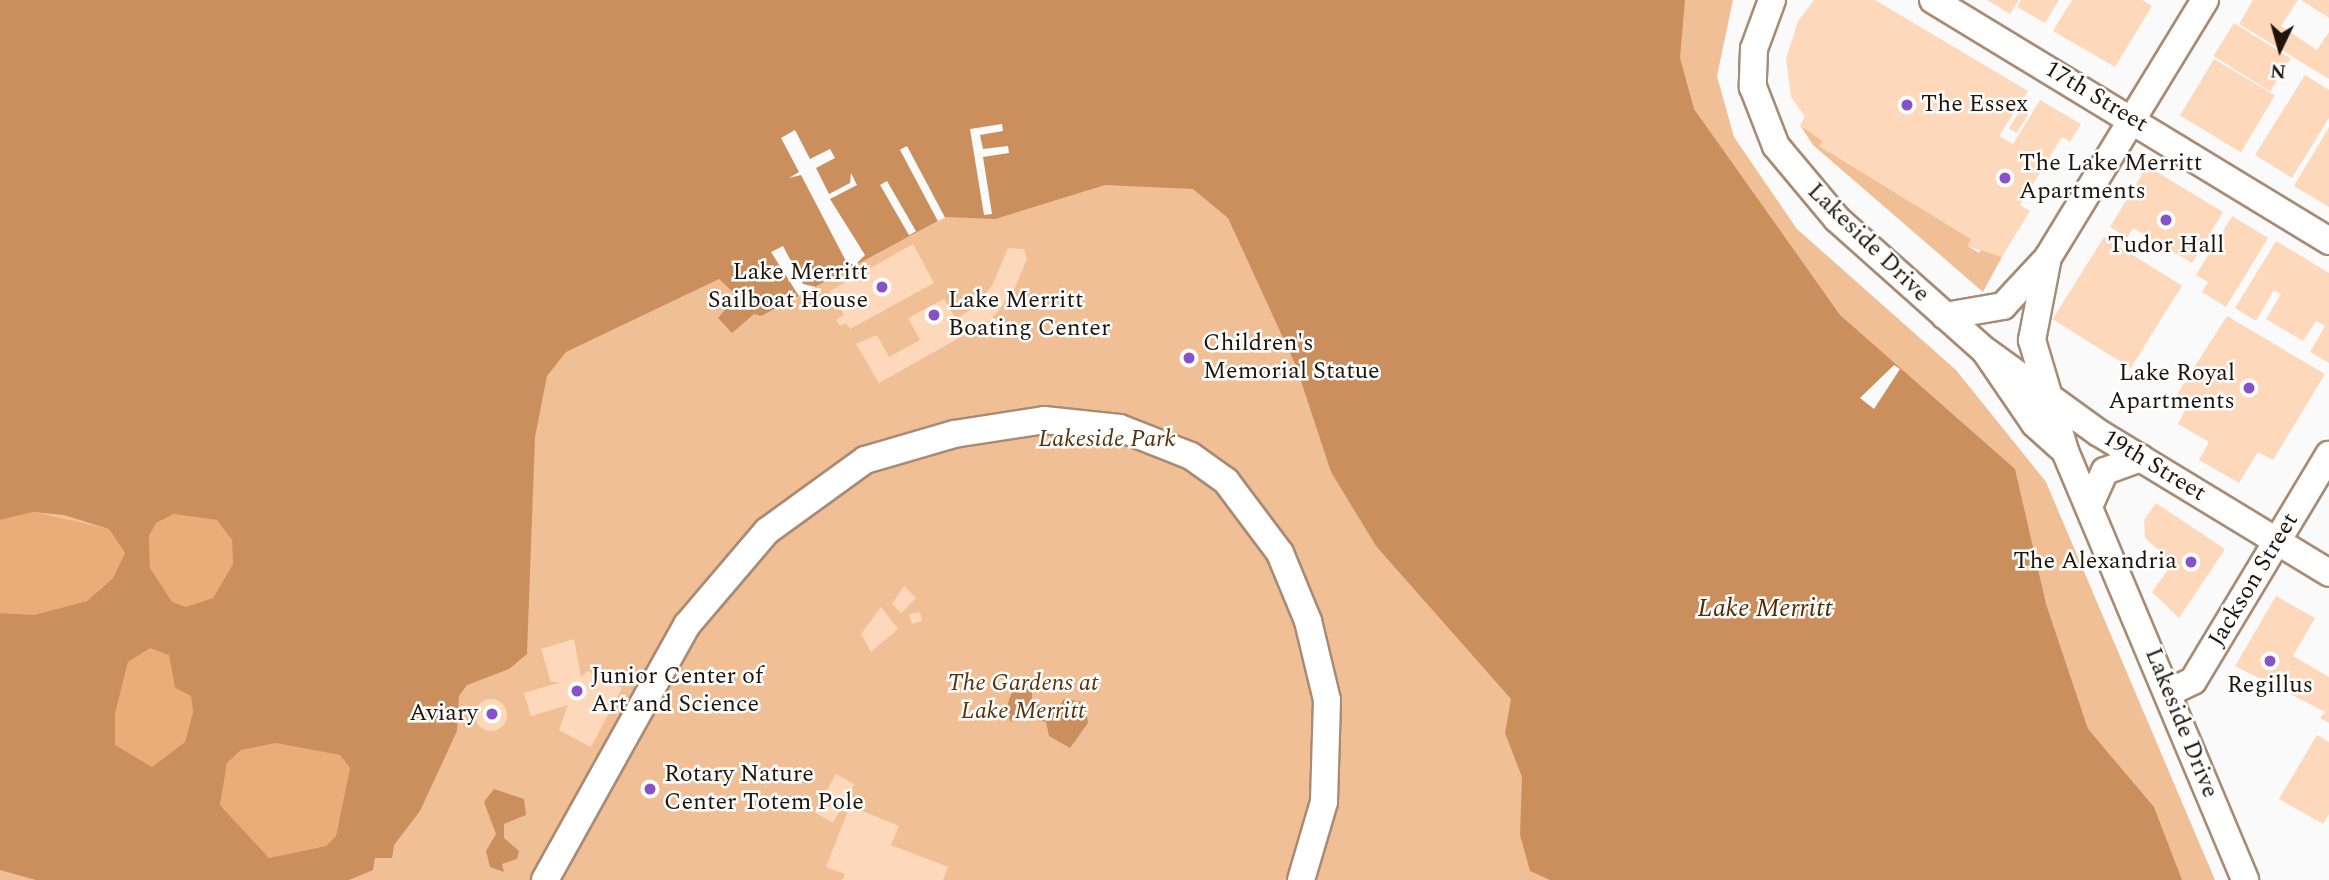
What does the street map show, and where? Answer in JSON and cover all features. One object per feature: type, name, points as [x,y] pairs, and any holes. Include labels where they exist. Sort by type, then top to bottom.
[{"type":"street","name":"Lakeside Drive","points":[[1772,0],[1753,71],[1765,127],[1821,203],[1985,351],[2035,424],[2065,451]]},
{"type":"street","name":"17th Street","points":[[1933,0],[2329,240]]},
{"type":"street","points":[[1945,316],[2003,306],[2048,257],[2205,0]]},
{"type":"street","name":"Lakeside Drive","points":[[2048,257],[2032,340],[2044,392],[2065,451],[2091,502],[2245,880]]},
{"type":"street","name":"19th Street","points":[[1985,351],[2141,458],[2329,573]]},
{"type":"street","points":[[545,880],[687,625],[766,531],[865,460],[954,434],[1044,420],[1120,428],[1191,456],[1226,481],[1280,553],[1308,621],[1327,699],[1324,802],[1301,880]]},
{"type":"street","name":"Jackson Street","points":[[2168,693],[2193,681],[2329,455]]},
{"type":"street","points":[[2091,502],[2105,471],[2141,458]]},
{"type":"green space","name":"Lake Merritt","points":[[0,0],[1733,0],[1717,76],[1734,137],[1797,229],[1956,370],[2046,482],[2215,880],[0,880]]},
{"type":"green space","points":[[1800,125],[1823,141],[1820,146],[1971,239],[1968,246],[1979,253],[1983,246],[2002,257],[1983,292],[1813,145]]},
{"type":"shaded area","points":[[33,512],[109,529],[125,553],[113,578],[87,601],[34,615],[0,613],[0,520]]},
{"type":"shaded area","points":[[174,514],[217,520],[232,540],[233,564],[213,598],[186,607],[171,602],[150,568],[149,536],[156,523]]},
{"type":"shaded area","points":[[150,647],[169,655],[175,688],[191,696],[193,712],[185,742],[152,767],[115,745],[115,714],[128,662]]},
{"type":"shaded area","points":[[276,743],[340,755],[350,768],[336,836],[326,846],[269,858],[220,805],[227,763],[241,750]]},
{"type":"water","name":"Lake Merritt","points":[[0,0],[1685,0],[1680,58],[1694,109],[1840,315],[2015,469],[2046,604],[2088,729],[2154,807],[2182,880],[1550,880],[1530,871],[1520,835],[1522,777],[1505,733],[1511,699],[1376,546],[1331,472],[1296,366],[1228,218],[1193,189],[1105,185],[995,219],[945,217],[761,316],[754,314],[732,333],[718,318],[737,296],[719,279],[566,352],[547,376],[535,437],[527,654],[509,669],[467,685],[459,696],[457,731],[420,811],[394,845],[392,858],[375,858],[373,870],[349,880],[36,880],[0,870],[0,613],[34,615],[87,601],[113,578],[125,553],[109,529],[64,515],[33,512],[0,520]],"holes":[[[174,514],[217,520],[232,540],[233,564],[213,598],[186,607],[172,602],[150,568],[149,536],[156,523]],[[150,648],[169,655],[175,688],[191,696],[193,712],[185,742],[152,767],[115,745],[115,714],[128,662]],[[276,743],[340,755],[350,768],[336,836],[326,846],[269,858],[220,805],[227,763],[241,750]]]},
{"type":"water","points":[[1032,688],[1032,702],[1056,710],[1064,699],[1085,702],[1088,723],[1070,748],[1049,736],[1046,722],[1023,716],[1011,722],[1005,711],[1013,689]]},
{"type":"water","points":[[494,789],[524,799],[526,815],[504,824],[504,838],[519,851],[517,859],[502,864],[504,872],[490,867],[486,851],[496,834],[484,802]]},
{"type":"pier","points":[[1002,124],[1003,131],[980,135],[983,149],[1008,146],[1009,153],[983,157],[992,214],[984,215],[970,129]]},
{"type":"pier","points":[[795,130],[810,159],[830,149],[835,158],[816,168],[829,194],[850,183],[851,173],[857,185],[830,199],[865,255],[855,265],[847,263],[801,175],[789,178],[799,172],[781,138]]},
{"type":"pier","points":[[907,146],[945,218],[938,221],[900,150]]},
{"type":"pier","points":[[887,181],[916,231],[909,235],[880,185]]},
{"type":"pier","points":[[783,246],[803,284],[816,287],[799,296],[771,252]]},
{"type":"pier","points":[[1894,365],[1900,369],[1874,409],[1860,398]]},
{"type":"building","name":"The Essex","points":[[1814,0],[1875,0],[2028,91],[1999,136],[2013,144],[2040,100],[2081,124],[2070,142],[2062,137],[2020,205],[2030,211],[2002,257],[1967,246],[1971,239],[1819,146],[1823,141],[1800,125],[1805,117],[1791,97],[1786,59],[1798,21]]},
{"type":"building","points":[[1987,0],[2019,0],[2010,14]]},
{"type":"building","points":[[2021,0],[2059,0],[2045,23],[2017,7]]},
{"type":"building","points":[[2072,0],[2142,0],[2152,6],[2115,67],[2053,31]]},
{"type":"building","points":[[2253,0],[2298,0],[2281,26],[2317,50],[2329,32],[2329,79],[2239,24]]},
{"type":"building","points":[[2301,0],[2329,0],[2329,18]]},
{"type":"building","points":[[2234,23],[2291,59],[2270,92],[2213,56]]},
{"type":"building","points":[[2214,59],[2275,96],[2241,152],[2180,116]]},
{"type":"building","points":[[2305,75],[2329,90],[2329,118],[2292,178],[2255,155]]},
{"type":"building","points":[[2021,109],[2029,114],[2016,133],[2009,129]]},
{"type":"building","points":[[2329,127],[2329,207],[2294,186]]},
{"type":"building","name":"Tudor Hall","points":[[2147,166],[2223,212],[2192,263],[2133,228],[2127,238],[2110,227]]},
{"type":"building","points":[[2232,216],[2268,238],[2226,307],[2202,292],[2208,282],[2196,275]]},
{"type":"building","points":[[2104,237],[2182,286],[2131,368],[2053,319]]},
{"type":"building","points":[[2276,241],[2329,273],[2329,363],[2310,352],[2325,326],[2316,321],[2303,341],[2266,319],[2281,294],[2274,290],[2256,321],[2235,308]]},
{"type":"building","name":"Lake Merritt Sailboat House","points":[[913,244],[934,283],[850,329],[846,323],[840,326],[836,320],[844,315],[830,291]]},
{"type":"building","name":"Lake Merritt Boating Center","points":[[1008,248],[1024,249],[1027,259],[1013,292],[991,320],[879,383],[856,344],[877,335],[889,357],[920,340],[908,318],[944,299],[956,319],[970,310],[992,286]]},
{"type":"building","name":"Lake Royal Apartments","points":[[2227,316],[2325,374],[2273,460],[2258,452],[2239,483],[2199,460],[2209,442],[2178,424],[2186,409],[2172,402]]},
{"type":"building","name":"The Alexandria","points":[[2156,503],[2225,549],[2179,618],[2152,592],[2167,571],[2162,553],[2145,538],[2144,520]]},
{"type":"building","points":[[904,586],[916,598],[901,613],[892,604]]},
{"type":"building","name":"Regillus","points":[[2276,596],[2315,618],[2293,656],[2329,677],[2329,723],[2320,718],[2325,712],[2235,666]]},
{"type":"building","points":[[881,607],[898,629],[871,652],[861,634]]},
{"type":"building","points":[[920,612],[922,621],[912,624],[909,614]]},
{"type":"building","name":"Junior Center of Art and Science","points":[[574,639],[581,677],[588,671],[622,688],[591,747],[559,730],[568,705],[531,716],[524,693],[561,682],[551,682],[541,649]]},
{"type":"building","name":"Aviary","points":[[491,699],[502,704],[507,715],[502,726],[491,731],[480,726],[475,715],[480,704]]},
{"type":"building","points":[[2317,735],[2329,742],[2329,814],[2323,824],[2279,799]]},
{"type":"building","points":[[836,774],[854,784],[833,823],[815,812]]},
{"type":"building","points":[[850,806],[899,826],[891,845],[948,867],[943,880],[842,880],[845,874],[826,867]]},
{"type":"place","name":"The Essex","points":[[1907,105]]},
{"type":"place","name":"The Lake Merritt Apartments","points":[[2005,178]]},
{"type":"place","name":"Tudor Hall","points":[[2166,220]]},
{"type":"place","name":"Lake Merritt Sailboat House","points":[[882,287]]},
{"type":"place","name":"Lake Merritt Boating Center","points":[[934,315]]},
{"type":"place","name":"Children's Memorial Statue","points":[[1189,358]]},
{"type":"place","name":"Lake Royal Apartments","points":[[2249,388]]},
{"type":"place","name":"The Alexandria","points":[[2191,562]]},
{"type":"place","name":"Regillus","points":[[2270,661]]},
{"type":"place","name":"Junior Center of Art and Science","points":[[577,691]]},
{"type":"place","name":"Aviary","points":[[492,714]]},
{"type":"place","name":"Rotary Nature Center Totem Pole","points":[[650,789]]},
{"type":"park label","name":"Lakeside Park","points":[[1107,440]]},
{"type":"park label","name":"The Gardens at Lake Merritt","points":[[1023,698]]}]
